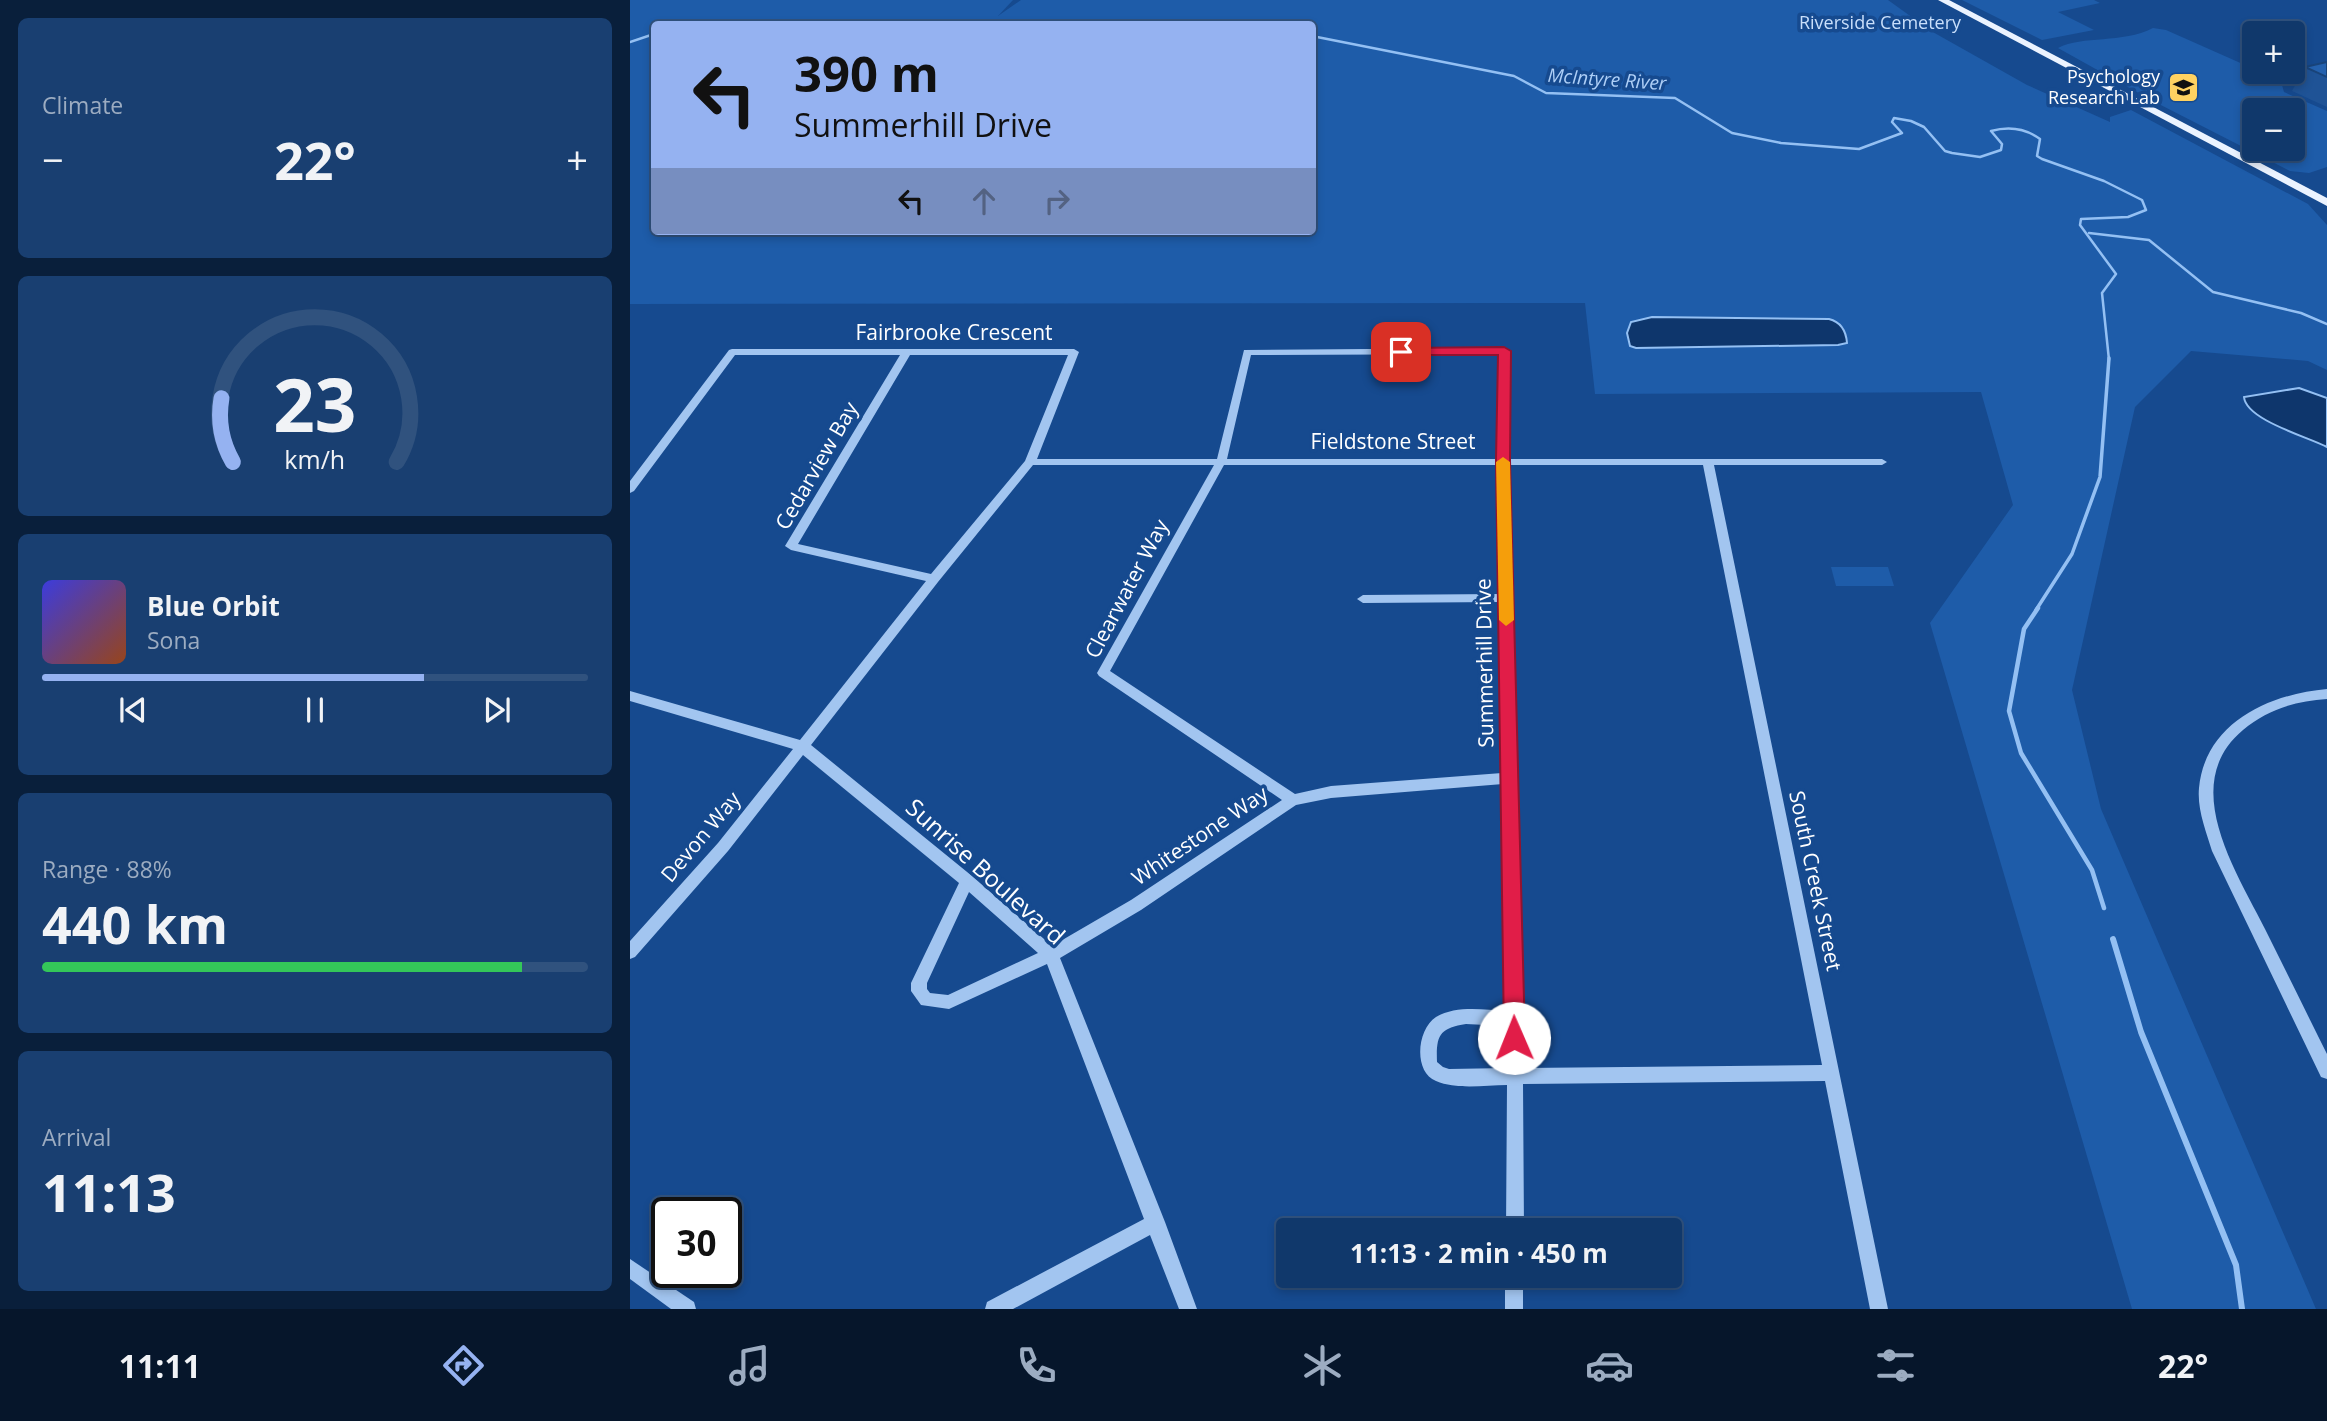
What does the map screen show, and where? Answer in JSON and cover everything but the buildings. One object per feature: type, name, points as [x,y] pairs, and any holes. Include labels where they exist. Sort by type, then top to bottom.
[{"type":"main road","points":[[1942,0],[2327,203]]},
{"type":"street","name":"Summerhill Drive","points":[[1247,352],[1504,351],[1503,461],[1515,1076],[1515,1218]]},
{"type":"street","name":"Fairbrooke Crescent","points":[[630,489],[732,352],[1074,352],[1030,462],[802,746]]},
{"type":"street","name":"Clearwater Way","points":[[1247,352],[1221,462],[1102,673],[1293,800]]},
{"type":"street","name":"Cedarview Bay","points":[[906,353],[791,546],[934,579]]},
{"type":"street","name":"Fieldstone Street","points":[[1030,462],[1882,462]]},
{"type":"street","name":"South Creek Street","points":[[1708,462],[1879,1309]]},
{"type":"street","points":[[1363,598],[1506,598]]},
{"type":"street","points":[[2327,694],[2304,696],[2249,715],[2218,751],[2206,786],[2208,816],[2219,851],[2327,1070]]},
{"type":"street","name":"Sunrise Boulevard","points":[[630,696],[802,746],[967,881],[1051,955],[1188,1309]]},
{"type":"street","name":"Devon Way","points":[[630,952],[723,847],[802,746]]},
{"type":"street","name":"Whitestone Way","points":[[1051,955],[1136,905],[1293,800],[1331,792],[1510,778]]},
{"type":"street","points":[[967,881],[922,975],[919,991],[926,1000],[949,1002],[1051,955]]},
{"type":"street","points":[[1514,1018],[1453,1018],[1441,1021],[1433,1028],[1427,1052],[1429,1065],[1438,1074],[1449,1077],[1832,1073]]},
{"type":"street","points":[[994,1309],[1156,1222]]},
{"type":"street","points":[[630,1268],[687,1309]]},
{"type":"street","points":[[1514,1288],[1514,1309]]},
{"type":"green space","name":"Riverside Cemetery","points":[[630,0],[1013,0],[998,16],[1021,0],[1888,0],[1931,31],[2027,85],[2110,122],[2110,117],[2131,110],[2308,204],[2327,225],[2327,370],[2308,361],[2191,351],[2135,407],[2072,690],[2101,809],[2316,1309],[2132,1309],[1930,623],[2013,505],[1981,392],[1595,394],[1585,303],[630,304]]},
{"type":"green space","points":[[1962,0],[2094,0],[2100,3],[2058,12],[2094,30],[2042,40]]},
{"type":"green space","points":[[2153,28],[2166,30],[2242,64],[2242,84],[2282,84],[2284,92],[2298,98],[2242,98],[2242,146],[2058,48],[2079,42],[2129,36]]},
{"type":"green space","points":[[2305,101],[2327,111],[2327,167],[2309,173],[2290,171],[2270,161],[2305,161]]},
{"type":"green space","points":[[1831,567],[1888,567],[1894,586],[1836,586]]},
{"type":"shaded area","points":[[1652,317],[1829,319],[1842,327],[1847,343],[1630,346],[1627,333],[1631,322]]},
{"type":"shaded area","points":[[2299,388],[2327,398],[2327,447],[2266,420],[2247,405],[2244,397]]},
{"type":"waterway","name":"McIntyre River","points":[[630,42],[651,35]]},
{"type":"waterway","name":"McIntyre River","points":[[1316,37],[1514,76],[1546,93],[1675,98],[1732,133],[1781,143],[1859,149],[1902,133],[1892,122],[1894,118],[1924,127],[1945,151],[1980,157],[2001,150],[2002,144],[1991,131],[2010,128],[2029,132],[2040,139],[2037,156],[2104,181],[2142,200],[2146,210],[2128,217],[2081,219],[2080,225],[2116,274],[2102,293],[2109,359]]},
{"type":"waterway","name":"McIntyre River","points":[[2089,233],[2149,240],[2213,292],[2301,313],[2327,324]]},
{"type":"waterway","points":[[2036,610],[2072,554],[2100,477],[2109,359]]},
{"type":"waterway","points":[[2038,608],[2024,629],[2009,711],[2021,753],[2092,870],[2104,908]]},
{"type":"waterway","points":[[2113,939],[2141,1032],[2236,1265],[2242,1309]]},
{"type":"slow traffic","points":[[1503,462],[1506,620]]},
{"type":"place","name":"Psychology Research Lab","points":[[2183,87]]},
{"type":"route","points":[[1401,352],[1504,351],[1503,461],[1514,1038]]}]
